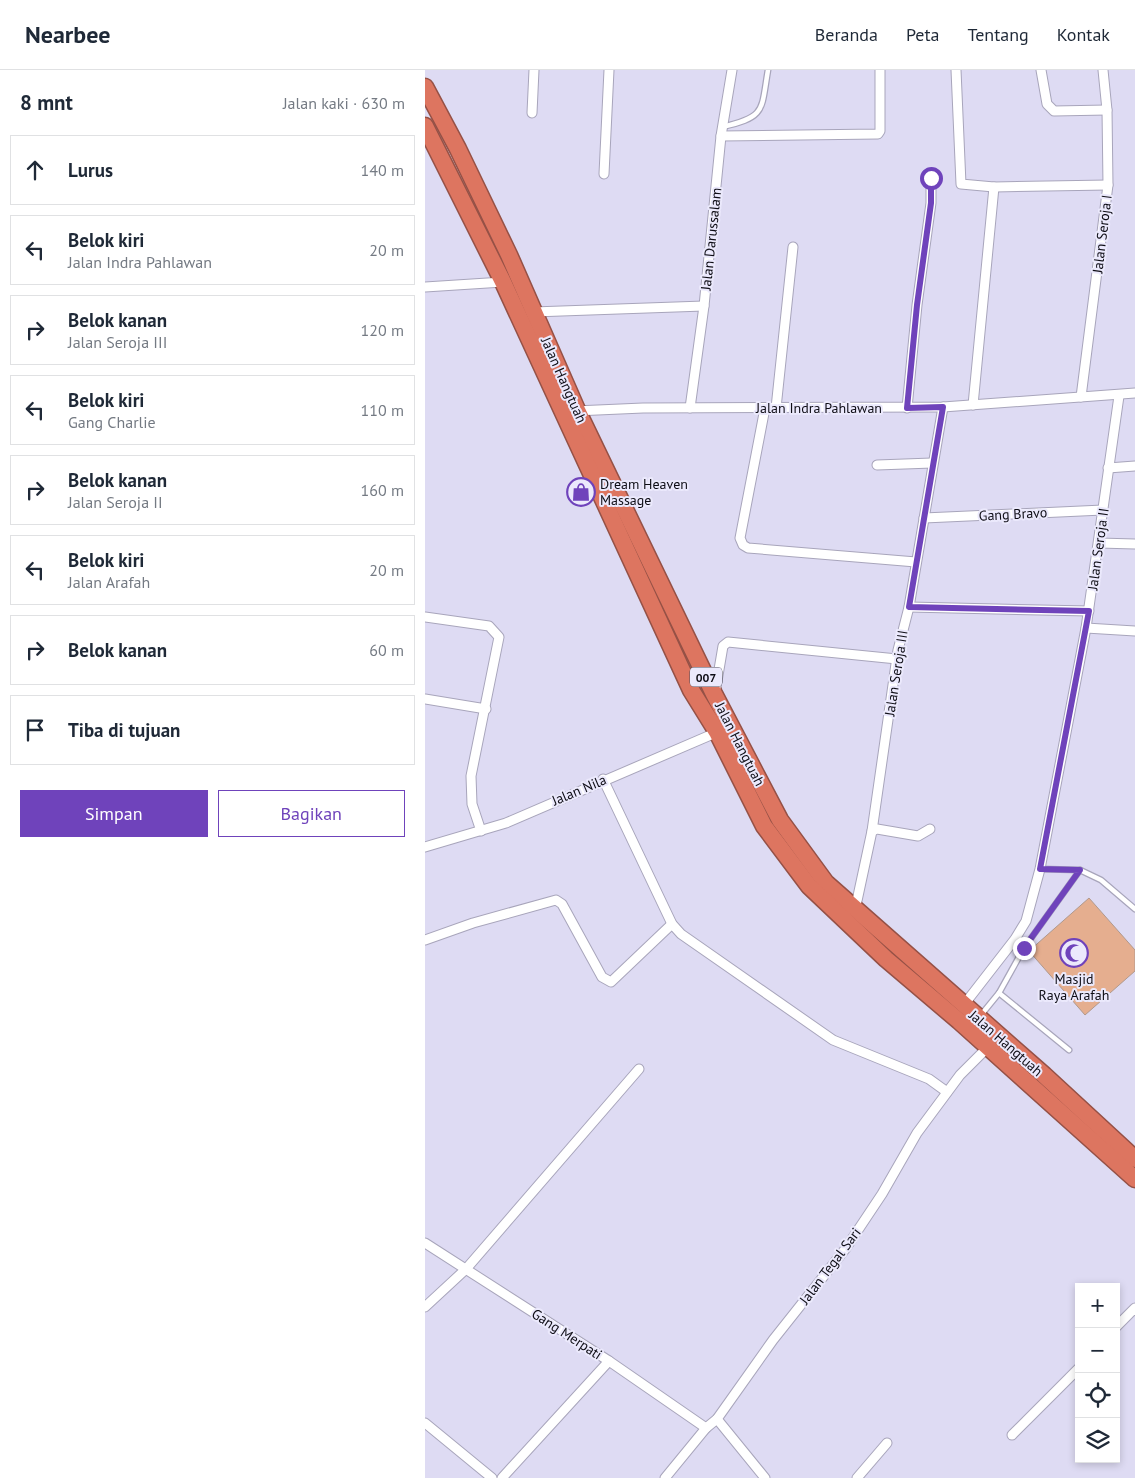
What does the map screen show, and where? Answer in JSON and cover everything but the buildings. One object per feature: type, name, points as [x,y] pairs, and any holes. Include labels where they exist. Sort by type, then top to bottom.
[{"type":"highway","name":"Jalan Hangtuah","points":[[425,88],[496,228],[533,312],[570,413],[691,690],[724,729],[780,820],[826,883],[963,1006],[1044,1075],[1135,1159]]},
{"type":"highway","name":"Jalan Hangtuah","points":[[425,126],[714,694],[724,729],[764,826],[809,886],[886,959],[988,1047],[1135,1179]]},
{"type":"highway","points":[[886,959],[899,948]]},
{"type":"street","points":[[532,113],[534,70]]},
{"type":"street","points":[[604,174],[609,70]]},
{"type":"street","name":"Jalan Darussalam","points":[[690,408],[705,306],[722,132],[732,70]]},
{"type":"street","points":[[722,132],[878,134],[880,131],[880,70]]},
{"type":"street","points":[[956,70],[961,184],[994,187],[1108,185]]},
{"type":"street","points":[[1041,70],[1047,104],[1054,111],[1107,110]]},
{"type":"street","name":"Jalan Seroja I","points":[[1081,397],[1108,185],[1107,110],[1103,70]]},
{"type":"street","points":[[907,408],[917,305],[931,203],[931,178]]},
{"type":"street","points":[[973,405],[994,187]]},
{"type":"street","points":[[776,408],[793,247]]},
{"type":"street","points":[[425,287],[503,282]]},
{"type":"street","points":[[533,312],[705,306]]},
{"type":"street","name":"Jalan Indra Pahlawan","points":[[570,413],[690,408],[943,407],[1119,396],[1135,393]]},
{"type":"street","name":"Jalan Seroja II","points":[[963,1006],[1005,954],[1026,921],[1040,869],[1089,611],[1119,396]]},
{"type":"street","name":"Jalan Seroja III","points":[[855,910],[872,831],[897,659],[909,607],[943,407]]},
{"type":"street","points":[[765,408],[740,538],[743,545],[748,548],[916,562]]},
{"type":"street","points":[[877,465],[932,463]]},
{"type":"street","points":[[1108,468],[1135,466]]},
{"type":"street","name":"Gang Bravo","points":[[924,518],[1103,510]]},
{"type":"street","points":[[1099,543],[1135,544]]},
{"type":"street","points":[[909,607],[1089,611]]},
{"type":"street","points":[[425,617],[489,626],[497,633],[500,641],[471,776],[472,804],[481,831]]},
{"type":"street","points":[[1086,628],[1135,631]]},
{"type":"street","points":[[714,694],[723,646],[728,642],[897,659]]},
{"type":"street","points":[[425,699],[486,709]]},
{"type":"street","name":"Jalan Nila","points":[[425,847],[506,822],[724,729]]},
{"type":"street","points":[[603,780],[672,924],[681,934],[833,1040],[929,1079],[947,1092]]},
{"type":"street","points":[[872,831],[877,829],[918,836],[931,829]]},
{"type":"street","points":[[425,940],[473,923],[556,900],[562,904],[602,977],[611,982],[672,924]]},
{"type":"street","name":"Jalan Tegal Sari","points":[[665,1478],[705,1428],[717,1419],[773,1340],[846,1248],[882,1194],[917,1132],[947,1092],[988,1047]]},
{"type":"street","points":[[425,1308],[466,1269],[639,1069]]},
{"type":"street","name":"Gang Merpati","points":[[425,1243],[609,1361],[705,1428]]},
{"type":"street","points":[[1120,1323],[1135,1308]]},
{"type":"street","points":[[501,1478],[609,1361]]},
{"type":"street","points":[[1012,1435],[1075,1372]]},
{"type":"street","points":[[717,1419],[765,1478]]},
{"type":"street","points":[[427,1427],[492,1478]]},
{"type":"street","points":[[857,1478],[887,1443]]},
{"type":"lane","points":[[722,132],[750,120],[759,112],[768,70]]},
{"type":"lane","points":[[1040,869],[1080,870],[1101,880],[1135,909]]},
{"type":"lane","points":[[979,1018],[999,993],[1024,948],[1080,870]]},
{"type":"lane","points":[[999,993],[1069,1050]]},
{"type":"place","name":"Dream Heaven Massage","points":[[581,492]]},
{"type":"place","name":"Masjid Raya Arafah","points":[[1074,953]]},
{"type":"route","points":[[931,178],[931,203],[917,305],[907,408],[943,407],[909,607],[1089,611],[1040,869],[1080,870],[1024,948]]}]
